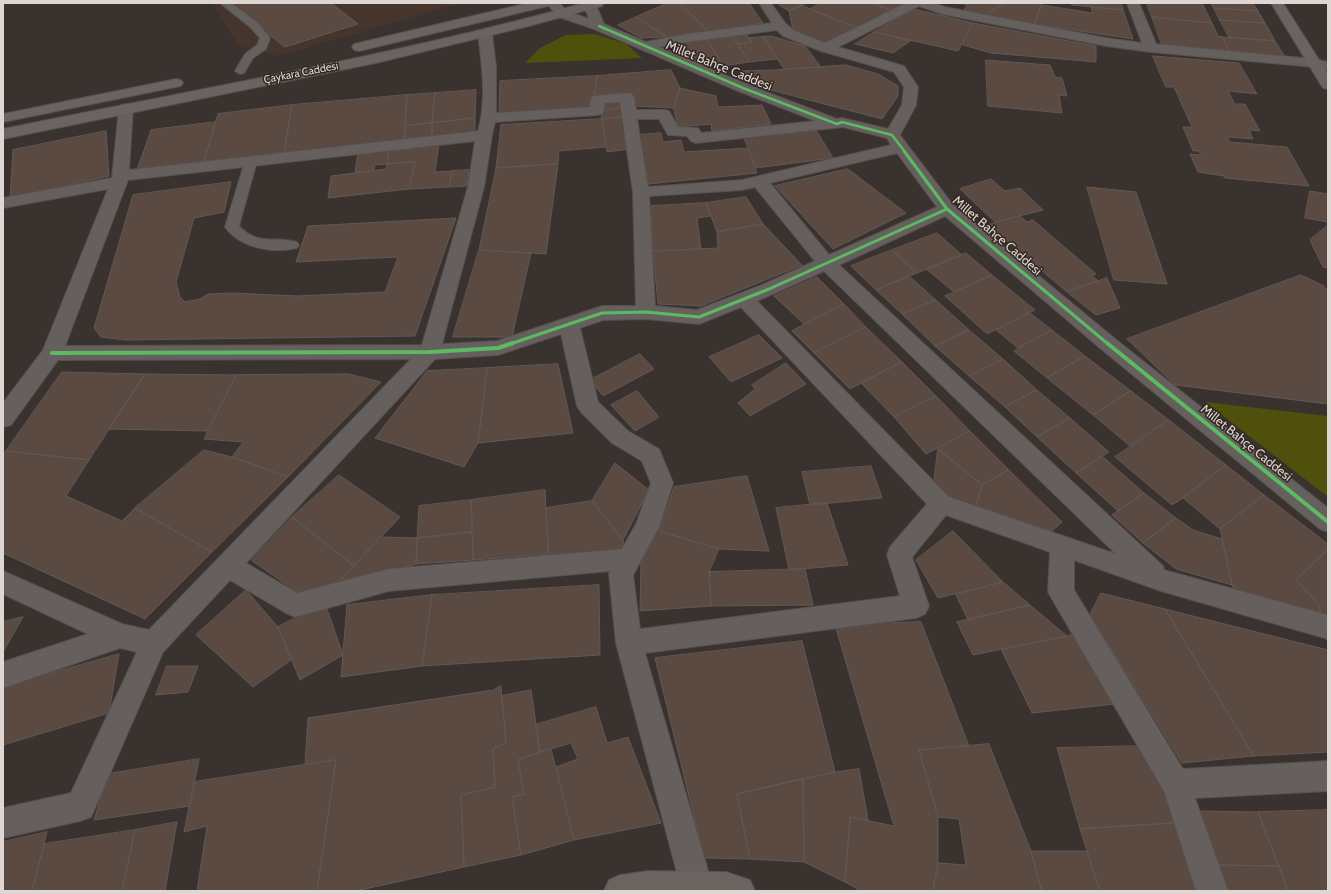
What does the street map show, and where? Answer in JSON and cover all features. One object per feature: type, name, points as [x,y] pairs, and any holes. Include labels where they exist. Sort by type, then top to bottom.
[{"type":"main road","name":"Çaykara Caddesi","points":[[350,49],[544,3]]},
{"type":"main road","points":[[1277,3],[1328,85]]},
{"type":"main road","name":"Çaykara Caddesi","points":[[3,134],[344,65],[485,34],[563,14],[593,4]]},
{"type":"main road","name":"Çaykara Caddesi","points":[[225,74],[258,67]]},
{"type":"main road","points":[[3,118],[186,81]]},
{"type":"main road","points":[[620,891],[648,887],[726,888],[739,891]]},
{"type":"street","points":[[552,3],[563,14]]},
{"type":"street","points":[[641,192],[742,185],[759,182],[897,141],[909,105],[911,87],[899,69],[826,48],[788,33],[780,26],[765,3]]},
{"type":"street","points":[[826,48],[916,3]]},
{"type":"street","points":[[922,3],[942,10],[1041,31],[1151,48],[1314,63],[1328,66]]},
{"type":"street","points":[[1133,3],[1151,48]]},
{"type":"street","points":[[593,4],[599,26]]},
{"type":"street","name":"Millet Bahçe Caddesi","points":[[563,14],[599,26],[743,88],[837,124],[842,122],[897,141],[947,209],[1107,342],[1328,522]]},
{"type":"street","points":[[644,46],[686,38],[780,26]]},
{"type":"street","points":[[3,823],[80,806],[154,643],[430,352],[476,187],[486,126],[489,67],[485,34]]},
{"type":"street","points":[[3,203],[120,179],[597,111],[598,99],[627,97],[641,192],[646,312]]},
{"type":"street","points":[[3,419],[52,353],[120,179],[126,108]]},
{"type":"street","points":[[629,115],[664,114],[673,132],[693,131],[696,138],[837,124]]},
{"type":"street","points":[[759,182],[827,264],[971,402],[1161,580]]},
{"type":"street","points":[[52,353],[430,352],[498,348],[602,313],[646,312],[699,318],[827,264],[947,209]]},
{"type":"street","points":[[744,299],[941,504],[1062,544],[1161,580],[1328,627]]},
{"type":"street","points":[[569,324],[588,406],[620,437],[651,455],[662,483],[648,527],[621,574],[629,643],[697,888]]},
{"type":"street","points":[[629,643],[916,606],[899,555],[941,504]]},
{"type":"street","points":[[1062,544],[1061,592],[1176,784],[1212,891]]},
{"type":"street","points":[[227,565],[295,605],[388,580],[630,559]]},
{"type":"street","points":[[3,582],[120,636],[154,643]]},
{"type":"street","points":[[3,675],[120,636]]},
{"type":"street","points":[[1176,784],[1328,776]]},
{"type":"lane","points":[[225,3],[254,25],[265,38],[262,47],[249,56],[240,71]]},
{"type":"lane","points":[[251,161],[232,227],[239,236],[262,244],[292,245]]},
{"type":"shaded area","points":[[212,3],[462,3],[278,56],[239,46]]},
{"type":"shaded area","points":[[595,34],[626,44],[642,58],[525,63],[540,48],[566,35]]},
{"type":"shaded area","points":[[1205,402],[1328,416],[1328,497]]},
{"type":"building","points":[[231,3],[331,3],[358,24],[285,47]]},
{"type":"building","points":[[668,3],[679,3],[709,32],[667,37],[636,17]]},
{"type":"building","points":[[679,3],[749,3],[763,23],[709,32]]},
{"type":"building","points":[[779,3],[806,3],[789,11],[779,5]]},
{"type":"building","points":[[821,3],[874,3],[890,10],[857,28],[810,9]]},
{"type":"building","points":[[874,3],[903,3],[890,10]]},
{"type":"building","points":[[960,3],[1005,3],[985,15],[964,11],[967,5]]},
{"type":"building","points":[[1005,3],[1034,3],[1042,5],[1034,24],[985,15]]},
{"type":"building","points":[[1072,3],[1121,3],[1123,10],[1072,5]]},
{"type":"building","points":[[1147,3],[1202,3],[1212,23],[1152,17]]},
{"type":"building","points":[[1211,3],[1253,3],[1258,11],[1214,8]]},
{"type":"building","points":[[801,5],[857,28],[826,44],[793,30],[789,11]]},
{"type":"building","points":[[1042,5],[1093,13],[1091,7],[1123,10],[1133,39],[1034,24]]},
{"type":"building","points":[[1214,8],[1258,11],[1265,23],[1220,20]]},
{"type":"building","points":[[914,9],[973,23],[958,51],[874,32]]},
{"type":"building","points":[[636,17],[667,37],[641,38],[618,25]]},
{"type":"building","points":[[1152,17],[1212,23],[1218,36],[1222,37],[1230,52],[1163,47]]},
{"type":"building","points":[[1220,20],[1265,23],[1275,41],[1229,37]]},
{"type":"building","points":[[973,23],[1096,46],[1096,62],[991,53],[963,45]]},
{"type":"building","points":[[874,32],[910,41],[893,53],[855,44]]},
{"type":"building","points":[[747,35],[752,42],[738,44],[732,36]]},
{"type":"building","points":[[732,36],[749,62],[723,66],[707,39]]},
{"type":"building","points":[[771,36],[805,46],[821,67],[784,69],[763,37]]},
{"type":"building","points":[[763,37],[777,59],[749,62],[738,44],[752,42],[749,38]]},
{"type":"building","points":[[1222,37],[1275,41],[1285,57],[1230,52]]},
{"type":"building","points":[[707,39],[723,66],[711,66],[682,56],[674,43]]},
{"type":"building","points":[[1153,56],[1239,63],[1257,94],[1228,91],[1235,104],[1245,104],[1260,131],[1249,130],[1253,139],[1227,137],[1230,142],[1287,147],[1309,186],[1225,178],[1224,176],[1198,172],[1190,154],[1201,155],[1199,151],[1193,151],[1183,127],[1192,127],[1174,87],[1166,87]]},
{"type":"building","points":[[986,60],[1050,65],[1055,77],[1062,78],[1067,96],[1059,95],[1062,113],[988,106]]},
{"type":"building","points":[[846,65],[878,74],[898,86],[898,96],[882,119],[732,80],[741,71]]},
{"type":"building","points":[[671,70],[680,88],[674,108],[634,106],[632,94],[595,96],[597,76]]},
{"type":"building","points":[[597,76],[593,107],[499,113],[500,81]]},
{"type":"building","points":[[680,88],[716,96],[718,107],[762,105],[771,124],[712,131],[711,124],[678,127],[674,110]]},
{"type":"building","points":[[476,90],[475,118],[432,123],[435,93]]},
{"type":"building","points":[[435,93],[432,123],[405,126],[407,95]]},
{"type":"building","points":[[407,95],[404,142],[284,154],[292,105]]},
{"type":"building","points":[[620,101],[621,108],[606,110],[606,102]]},
{"type":"building","points":[[292,105],[284,154],[203,163],[218,114]]},
{"type":"building","points":[[621,108],[623,117],[602,119],[600,111]]},
{"type":"building","points":[[623,117],[630,149],[607,152],[602,119]]},
{"type":"building","points":[[475,118],[475,133],[432,138],[432,123]]},
{"type":"building","points":[[602,119],[606,147],[559,151],[558,164],[496,168],[501,125]]},
{"type":"building","points":[[216,122],[203,163],[137,170],[151,130]]},
{"type":"building","points":[[432,123],[432,138],[404,142],[405,126]]},
{"type":"building","points":[[816,130],[833,158],[756,168],[744,138]]},
{"type":"building","points":[[106,131],[109,176],[10,198],[13,150]]},
{"type":"building","points":[[661,133],[663,142],[681,140],[684,152],[748,148],[757,173],[648,184],[639,135]]},
{"type":"building","points":[[439,143],[435,172],[452,171],[449,187],[409,189],[415,162],[387,164],[389,148]]},
{"type":"building","points":[[389,148],[387,164],[375,165],[374,170],[355,173],[358,152]]},
{"type":"building","points":[[415,162],[409,189],[328,198],[331,176],[386,169],[387,164]]},
{"type":"building","points":[[558,164],[546,254],[479,250],[496,168]]},
{"type":"building","points":[[848,169],[906,213],[833,249],[775,186]]},
{"type":"building","points":[[469,170],[467,186],[449,187],[452,171]]},
{"type":"building","points":[[991,179],[1005,191],[1020,188],[1043,210],[995,222],[960,189]]},
{"type":"building","points":[[231,182],[224,212],[194,218],[176,282],[180,297],[185,302],[200,299],[208,294],[231,293],[297,296],[385,292],[398,257],[296,262],[308,226],[456,218],[415,336],[126,340],[101,337],[94,328],[133,195]]},
{"type":"building","points":[[1087,187],[1136,192],[1167,284],[1114,280]]},
{"type":"building","points":[[1310,191],[1328,194],[1328,222],[1305,218]]},
{"type":"building","points":[[746,197],[763,224],[717,232],[706,203]]},
{"type":"building","points":[[706,203],[711,216],[697,218],[701,249],[653,251],[651,206]]},
{"type":"building","points":[[1020,216],[1027,222],[1033,220],[1096,274],[1092,275],[1098,281],[1067,292],[988,225]]},
{"type":"building","points":[[763,224],[802,265],[701,306],[658,304],[653,251],[718,248],[717,232]]},
{"type":"building","points":[[1328,225],[1328,268],[1323,267],[1310,240]]},
{"type":"building","points":[[937,233],[962,255],[917,273],[892,250]]},
{"type":"building","points":[[479,250],[531,253],[512,337],[453,337]]},
{"type":"building","points":[[892,250],[917,273],[876,290],[851,266]]},
{"type":"building","points":[[966,253],[992,275],[954,292],[926,269]]},
{"type":"building","points":[[992,275],[1035,310],[987,334],[945,296]]},
{"type":"building","points":[[1301,275],[1324,286],[1328,293],[1328,404],[1175,385],[1127,339]]},
{"type":"building","points":[[909,276],[936,300],[902,314],[876,290]]},
{"type":"building","points":[[817,277],[844,304],[804,324],[774,296]]},
{"type":"building","points":[[1107,278],[1120,308],[1096,315],[1067,292]]},
{"type":"building","points":[[936,300],[969,330],[935,346],[902,314]]},
{"type":"building","points":[[844,304],[866,327],[814,353],[792,331]]},
{"type":"building","points":[[1030,313],[1052,330],[1018,348],[996,330]]},
{"type":"building","points":[[866,327],[902,362],[850,389],[814,353]]},
{"type":"building","points":[[969,330],[1003,359],[969,376],[935,346]]},
{"type":"building","points":[[1052,330],[1085,356],[1047,378],[1014,351]]},
{"type":"building","points":[[759,335],[782,358],[731,382],[709,357]]},
{"type":"building","points":[[640,354],[654,369],[603,396],[590,380]]},
{"type":"building","points":[[1085,356],[1131,391],[1093,415],[1047,378]]},
{"type":"building","points":[[1003,359],[1037,390],[1005,407],[969,376]]},
{"type":"building","points":[[902,362],[936,396],[894,417],[861,383]]},
{"type":"building","points":[[786,363],[806,384],[750,416],[738,403],[755,389],[752,385]]},
{"type":"building","points":[[558,364],[573,433],[478,443],[487,368]]},
{"type":"building","points":[[487,368],[478,443],[464,467],[375,438],[427,371]]},
{"type":"building","points":[[62,372],[145,374],[89,460],[6,451]]},
{"type":"building","points":[[145,374],[236,375],[207,431],[109,429]]},
{"type":"building","points":[[349,374],[381,382],[288,477],[232,457],[243,442],[204,439],[236,375]]},
{"type":"building","points":[[1037,390],[1070,418],[1037,437],[1005,407]]},
{"type":"building","points":[[637,391],[659,417],[635,431],[611,405]]},
{"type":"building","points":[[1131,391],[1169,420],[1130,446],[1093,415]]},
{"type":"building","points":[[936,396],[970,431],[926,454],[894,417]]},
{"type":"building","points":[[1070,418],[1109,452],[1076,473],[1037,437]]},
{"type":"building","points":[[1169,420],[1226,465],[1172,505],[1115,457]]},
{"type":"building","points":[[970,431],[1009,470],[982,485],[938,449]]},
{"type":"building","points":[[938,449],[982,485],[976,506],[945,496],[934,482]]},
{"type":"building","points":[[204,450],[232,457],[288,477],[212,552],[135,508]]},
{"type":"building","points":[[6,451],[89,460],[66,496],[122,521],[135,508],[212,552],[145,619],[3,553],[3,455]]},
{"type":"building","points":[[1102,456],[1144,493],[1118,511],[1076,473]]},
{"type":"building","points":[[615,463],[649,490],[623,540],[592,501]]},
{"type":"building","points":[[1226,465],[1264,495],[1220,529],[1183,498]]},
{"type":"building","points":[[871,466],[882,498],[810,505],[802,472]]},
{"type":"building","points":[[1009,470],[1062,522],[1052,531],[976,506],[982,485]]},
{"type":"building","points":[[339,475],[400,517],[354,566],[292,517]]},
{"type":"building","points":[[747,476],[769,551],[719,549],[659,531],[674,487]]},
{"type":"building","points":[[545,490],[548,554],[473,560],[471,500]]},
{"type":"building","points":[[1144,493],[1176,518],[1143,543],[1112,515]]},
{"type":"building","points":[[1264,495],[1328,544],[1328,549],[1296,580],[1319,604],[1321,618],[1234,593],[1220,529]]},
{"type":"building","points":[[471,500],[473,532],[417,538],[419,506]]},
{"type":"building","points":[[592,501],[623,540],[624,549],[549,558],[546,508]]},
{"type":"building","points":[[827,503],[848,565],[789,570],[776,508]]},
{"type":"building","points":[[292,517],[354,566],[334,588],[304,597],[251,560]]},
{"type":"building","points":[[1176,518],[1193,530],[1222,539],[1232,585],[1176,569],[1143,543]]},
{"type":"building","points":[[659,531],[719,549],[709,572],[711,606],[640,611],[641,562]]},
{"type":"building","points":[[953,531],[1003,582],[938,598],[916,560]]},
{"type":"building","points":[[473,532],[473,560],[416,564],[417,538]]},
{"type":"building","points":[[380,537],[417,538],[416,564],[334,588]]},
{"type":"building","points":[[1328,549],[1328,616],[1320,613],[1319,604],[1296,580]]},
{"type":"building","points":[[805,569],[813,605],[711,606],[709,572]]},
{"type":"building","points":[[1003,582],[1030,605],[968,620],[956,595]]},
{"type":"building","points":[[599,585],[600,655],[422,666],[432,595]]},
{"type":"building","points":[[246,590],[278,627],[291,660],[253,687],[196,635]]},
{"type":"building","points":[[1101,593],[1165,609],[1254,756],[1182,763],[1090,615]]},
{"type":"building","points":[[432,595],[422,666],[341,677],[347,605]]},
{"type":"building","points":[[325,603],[343,655],[300,680],[278,627]]},
{"type":"building","points":[[1030,605],[1067,636],[973,655],[957,622]]},
{"type":"building","points":[[1165,609],[1328,650],[1328,752],[1254,756]]},
{"type":"building","points":[[23,617],[3,652],[3,622]]},
{"type":"building","points":[[921,622],[969,746],[919,750],[938,817],[938,863],[933,891],[861,891],[845,882],[850,817],[894,826],[835,625]]},
{"type":"building","points":[[1077,633],[1115,704],[1032,713],[1001,649]]},
{"type":"building","points":[[802,641],[835,772],[737,794],[750,859],[704,858],[655,658]]},
{"type":"building","points":[[119,654],[109,713],[3,745],[3,687]]},
{"type":"building","points":[[167,666],[198,666],[188,692],[156,695]]},
{"type":"building","points":[[501,686],[506,743],[493,749],[495,787],[461,795],[464,867],[356,891],[317,891],[336,760],[305,764],[308,718],[493,690]]},
{"type":"building","points":[[531,690],[540,752],[518,760],[524,794],[512,797],[521,855],[464,867],[461,795],[495,787],[493,749],[506,743],[502,696]]},
{"type":"building","points":[[596,707],[607,743],[628,737],[661,823],[574,840],[556,767],[578,759],[571,743],[540,752],[535,725]]},
{"type":"building","points":[[989,744],[1031,851],[1042,891],[933,891],[938,863],[966,865],[959,819],[938,817],[919,750]]},
{"type":"building","points":[[1143,746],[1165,786],[1176,823],[1080,829],[1057,748]]},
{"type":"building","points":[[551,749],[574,840],[521,855],[512,797],[524,794],[518,760]]},
{"type":"building","points":[[199,759],[190,806],[94,820],[108,774]]},
{"type":"building","points":[[336,760],[317,891],[197,891],[207,826],[184,832],[194,782]]},
{"type":"building","points":[[859,769],[868,820],[850,817],[845,882],[804,862],[803,779],[835,772]]},
{"type":"building","points":[[803,779],[804,862],[750,859],[737,794]]},
{"type":"building","points":[[1328,810],[1328,891],[1288,891],[1258,812]]},
{"type":"building","points":[[1201,811],[1258,812],[1279,866],[1218,865]]},
{"type":"building","points":[[177,822],[165,891],[122,891],[135,830]]},
{"type":"building","points":[[1176,823],[1198,891],[1100,891],[1080,829]]},
{"type":"building","points":[[135,830],[122,891],[32,891],[44,844]]},
{"type":"building","points":[[47,832],[32,891],[3,891],[3,842]]},
{"type":"building","points":[[1031,851],[1087,851],[1100,891],[1042,891]]},
{"type":"building","points":[[1218,865],[1279,866],[1288,891],[1227,891]]},
{"type":"cycle path","points":[[599,26],[743,88],[837,124],[842,122],[892,135],[947,209],[1107,343],[1328,522]]},
{"type":"cycle path","points":[[52,353],[430,352],[498,348],[602,313],[646,312],[699,317],[769,289],[947,209]]}]
